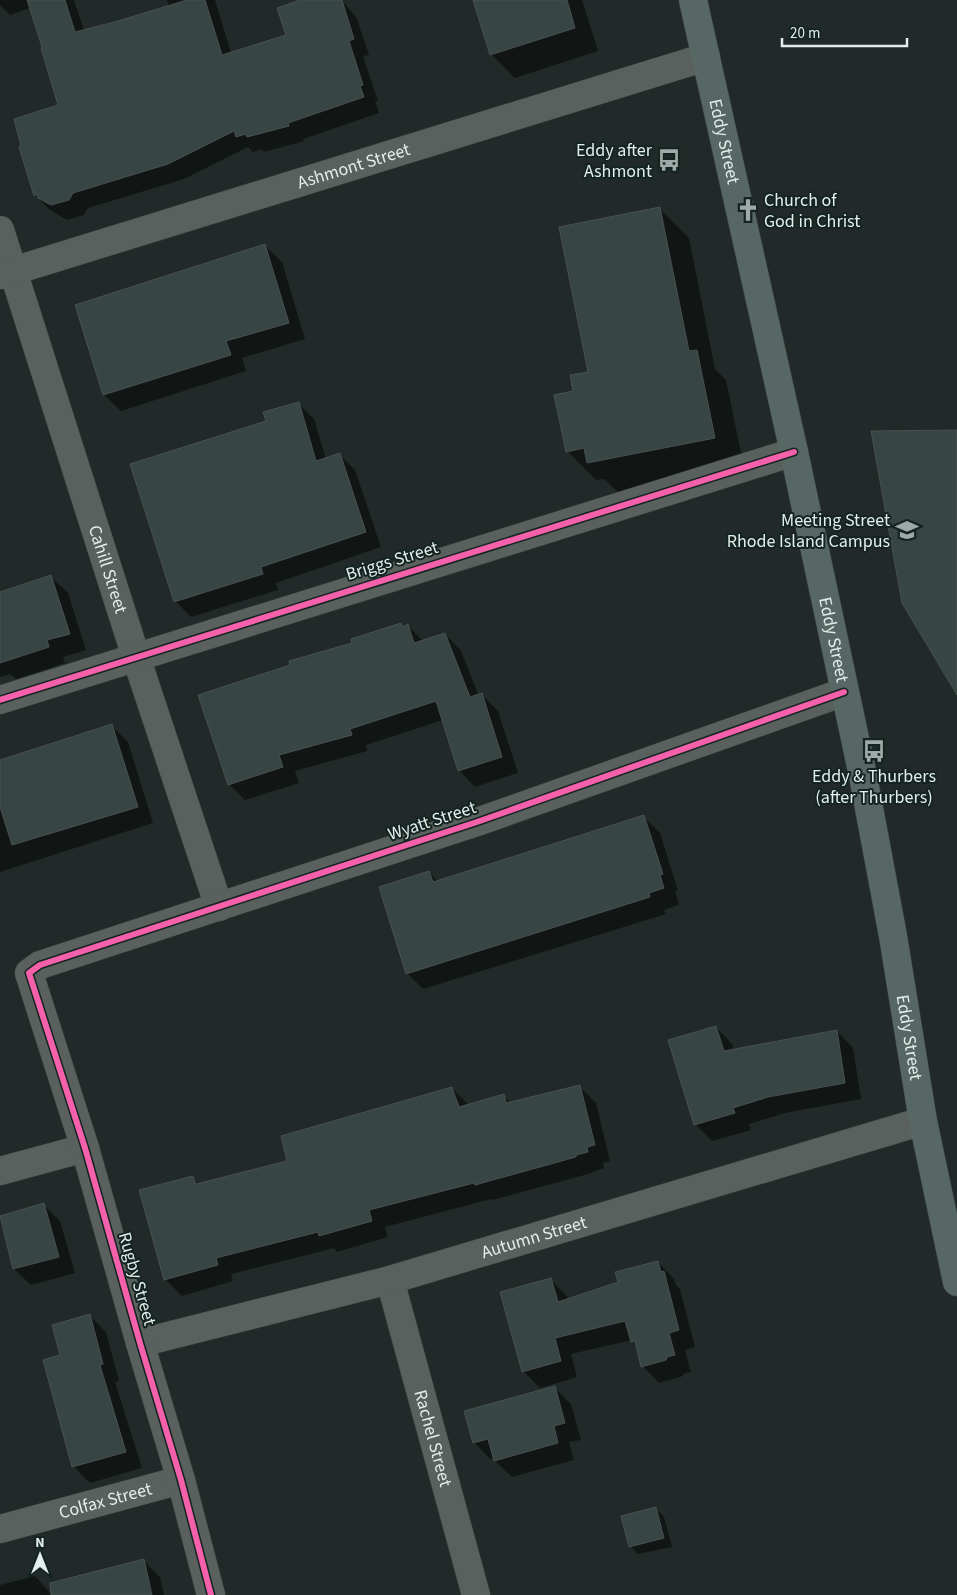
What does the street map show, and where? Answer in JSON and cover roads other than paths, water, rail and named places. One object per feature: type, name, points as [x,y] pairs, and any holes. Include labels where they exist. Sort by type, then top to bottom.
[{"type":"main road","name":"Eddy Street","points":[[693,0],[794,452],[863,776],[891,927],[923,1121],[957,1282]]},
{"type":"street","name":"Ashmont Street","points":[[6,273],[706,57]]},
{"type":"street","name":"Cahill Street","points":[[0,230],[6,273],[219,907]]},
{"type":"street","name":"Briggs Street","points":[[0,700],[794,452]]},
{"type":"street","name":"Wyatt Street","points":[[29,973],[40,964],[486,819],[844,692]]},
{"type":"street","name":"Rugby Street","points":[[29,973],[85,1148],[140,1344],[181,1480],[212,1595]]},
{"type":"street","name":"Autumn Street","points":[[140,1344],[390,1280],[923,1121]]},
{"type":"street","points":[[0,1171],[85,1148]]},
{"type":"street","name":"Rachel Street","points":[[390,1280],[476,1595]]},
{"type":"street","name":"Colfax Street","points":[[0,1529],[181,1480]]},
{"type":"place","name":"Eddy after Ashmont","points":[[669,160]]},
{"type":"place","name":"Church of God in Christ","points":[[748,210]]},
{"type":"place","name":"Meeting Street Rhode Island Campus","points":[[907,530]]},
{"type":"place","name":"Eddy & Thurbers (after Thurbers)","points":[[874,751]]}]
